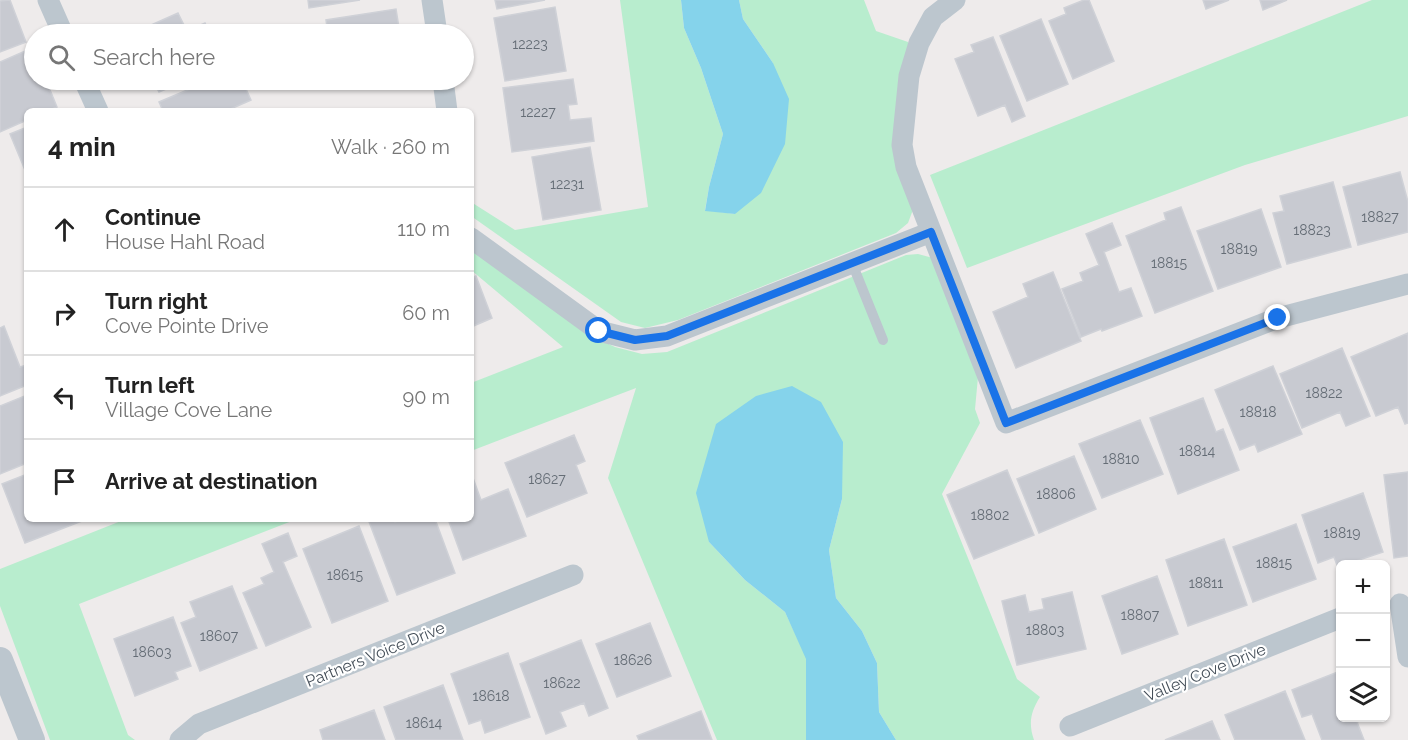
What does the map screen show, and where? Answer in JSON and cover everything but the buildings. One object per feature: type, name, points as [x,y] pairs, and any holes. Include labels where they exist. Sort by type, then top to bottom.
[{"type":"street","points":[[48,0],[59,24]]},
{"type":"street","points":[[432,0],[436,24]]},
{"type":"street","points":[[956,0],[933,17],[919,43],[909,76],[902,144],[906,167],[1006,423],[1278,318],[1408,284]]},
{"type":"street","points":[[89,90],[97,108]]},
{"type":"street","points":[[444,90],[447,108]]},
{"type":"street","points":[[474,240],[599,331],[635,340],[667,336],[931,232]]},
{"type":"street","name":"Partners Voice Drive","points":[[180,740],[199,724],[573,575]]},
{"type":"street","points":[[1398,605],[1408,657]]},
{"type":"street","name":"Valley Cove Drive","points":[[1070,726],[1336,620]]},
{"type":"street","points":[[0,660],[32,740]]},
{"type":"lane","points":[[852,263],[883,340]]},
{"type":"green space","points":[[620,0],[681,0],[684,28],[701,68],[723,134],[705,210],[735,214],[773,63],[743,19],[739,0],[864,0],[876,31],[908,42],[914,207],[908,223],[896,233],[678,320],[645,328],[621,322],[474,218],[474,204],[515,230],[648,207]]},
{"type":"green space","points":[[1372,0],[1408,0],[1408,116],[1245,165],[967,268],[930,175]]},
{"type":"green space","points":[[474,250],[590,335],[615,347],[642,354],[667,352],[906,255],[918,254],[933,258],[978,377],[975,409],[980,423],[942,494],[1017,679],[1040,697],[1031,717],[1034,740],[896,740],[879,712],[877,663],[862,631],[836,598],[829,550],[842,499],[709,542],[745,580],[785,612],[807,659],[806,740],[717,740],[608,478],[636,388],[474,450],[474,382],[563,347],[474,273]]},
{"type":"green space","points":[[118,522],[289,522],[79,604],[128,735],[135,740],[50,740],[0,606],[0,569]]},
{"type":"water","points":[[681,0],[739,0],[743,19],[773,63],[789,99],[785,144],[761,193],[735,214],[705,211],[723,134],[701,68],[684,28]]},
{"type":"water","points":[[792,386],[821,402],[843,442],[842,499],[829,550],[836,598],[862,631],[877,663],[879,712],[896,740],[806,740],[806,659],[785,612],[745,580],[709,542],[696,493],[716,424],[756,396]]},
{"type":"route","points":[[599,331],[635,340],[667,336],[931,232],[1006,423],[1278,318]]}]
